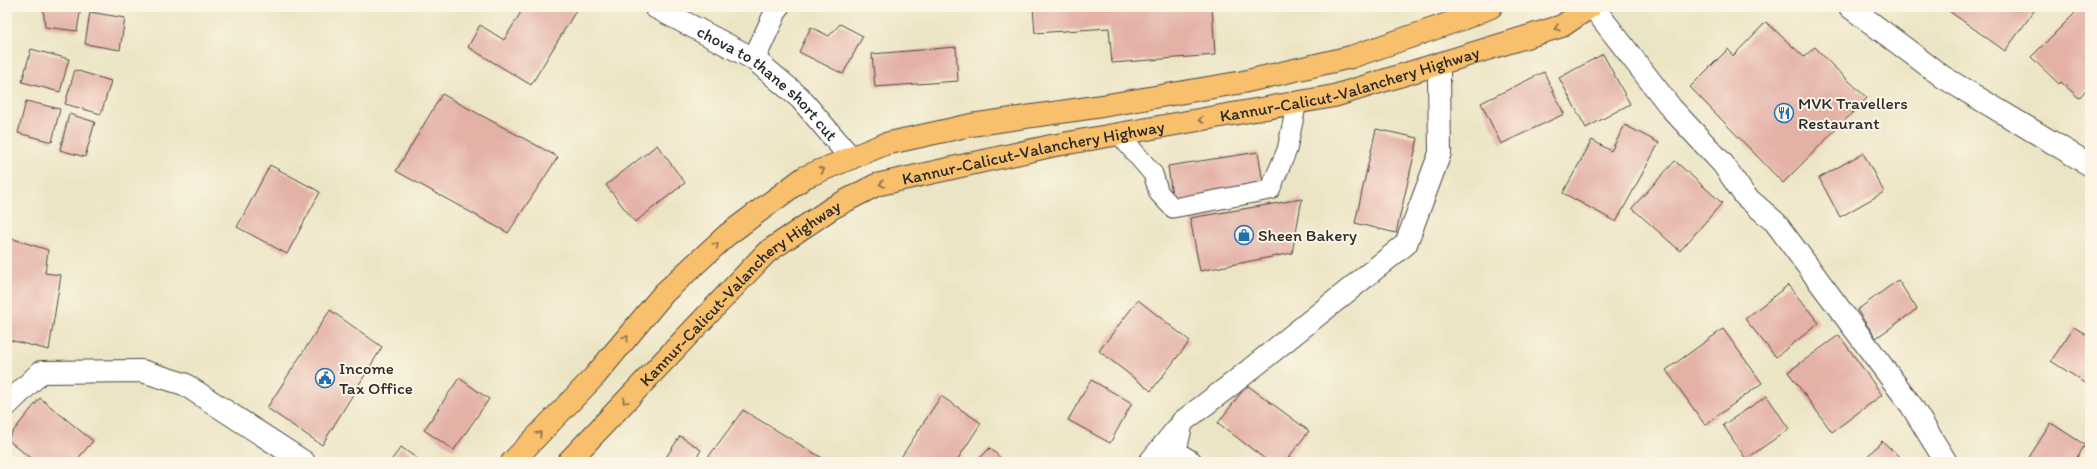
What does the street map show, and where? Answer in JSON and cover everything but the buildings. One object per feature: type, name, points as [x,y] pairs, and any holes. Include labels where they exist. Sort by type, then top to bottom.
[{"type":"highway","name":"Kannur-Calicut-Valanchery Highway","points":[[512,462],[594,377],[664,293],[728,235],[805,177],[885,144],[971,125],[1102,106],[1243,82],[1351,57],[1462,19],[1491,7]]},
{"type":"highway","name":"Kannur-Calicut-Valanchery Highway","points":[[568,462],[767,252],[832,208],[876,185],[1051,146],[1334,96],[1562,26],[1590,7]]},
{"type":"street","name":"chova to thane short cut","points":[[655,7],[754,59],[800,98],[851,158]]},
{"type":"street","points":[[754,59],[778,7]]},
{"type":"street","points":[[1593,7],[1672,109],[1723,164],[1746,196],[1775,222],[1911,404],[1946,462]]},
{"type":"street","points":[[1850,7],[1943,78],[2090,165]]},
{"type":"street","points":[[1150,462],[1182,422],[1232,384],[1406,244],[1440,153],[1440,75]]},
{"type":"street","points":[[7,405],[41,372],[142,371],[184,384],[304,462]]},
{"type":"street","points":[[1182,422],[1175,452],[1191,462]]},
{"type":"lane","points":[[1119,134],[1153,174],[1159,193],[1173,208],[1270,190],[1287,150],[1297,102]]},
{"type":"place","name":"MVK Travellers Restaurant","points":[[1784,113]]},
{"type":"place","name":"Sheen Bakery","points":[[1244,235]]},
{"type":"place","name":"Income Tax Office","points":[[325,378]]}]
